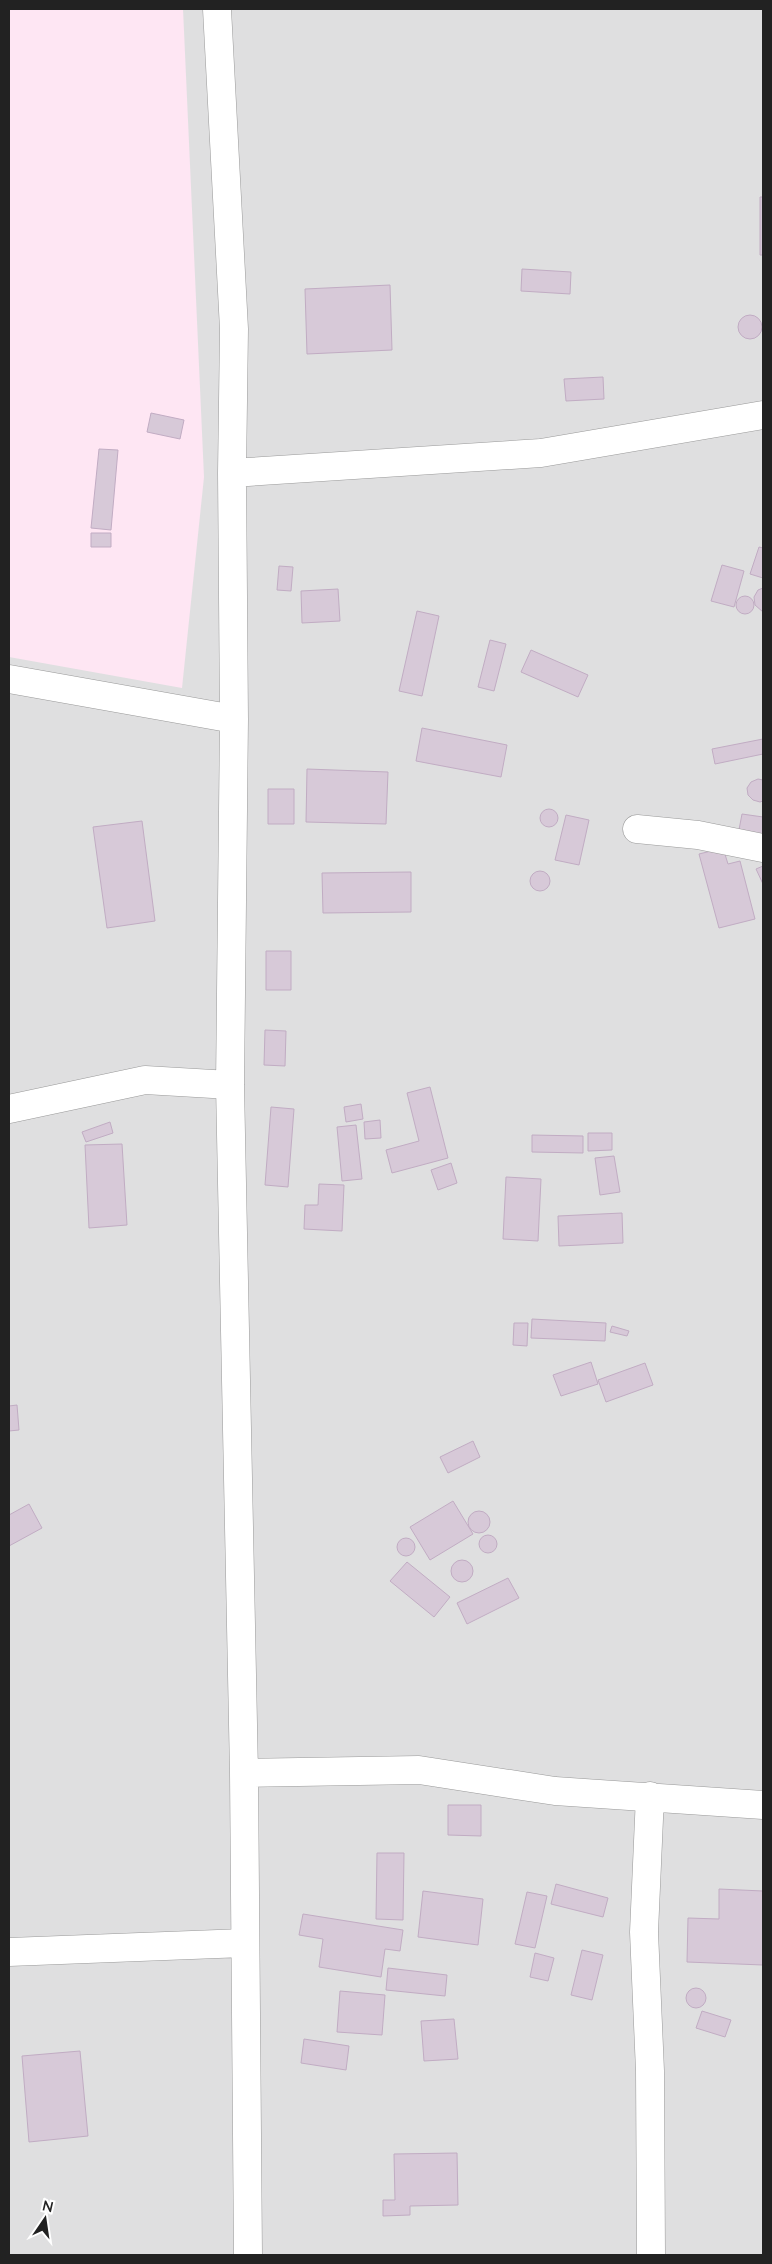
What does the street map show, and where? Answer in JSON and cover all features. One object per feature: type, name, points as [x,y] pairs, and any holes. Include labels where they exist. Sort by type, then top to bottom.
[{"type":"street","points":[[217,9],[234,329],[232,473],[234,719],[230,1084],[244,1773],[248,2255]]},
{"type":"street","points":[[232,473],[540,453],[763,415]]},
{"type":"street","points":[[9,679],[234,719]]},
{"type":"street","points":[[637,829],[698,835],[763,848]]},
{"type":"street","points":[[9,1109],[146,1080],[230,1084]]},
{"type":"street","points":[[244,1773],[419,1770],[555,1791],[763,1805]]},
{"type":"street","points":[[650,1796],[644,1932],[650,2071],[651,2255]]},
{"type":"street","points":[[9,1952],[244,1943]]},
{"type":"shaded area","points":[[9,9],[763,9],[763,2255],[9,2255]]},
{"type":"shaded area","points":[[9,9],[183,9],[204,477],[182,688],[9,657]]},
{"type":"building","points":[[760,197],[763,197],[763,255],[760,255]]},
{"type":"building","points":[[522,269],[571,272],[570,294],[521,291]]},
{"type":"building","points":[[390,285],[392,350],[307,354],[305,289]]},
{"type":"building","points":[[750,315],[759,318],[762,327],[759,336],[750,339],[741,336],[738,327],[741,318]]},
{"type":"building","points":[[603,377],[604,399],[566,401],[564,379]]},
{"type":"building","points":[[151,413],[184,420],[180,439],[147,432]]},
{"type":"building","points":[[99,449],[118,450],[111,530],[91,528]]},
{"type":"building","points":[[91,533],[111,533],[111,547],[91,547]]},
{"type":"building","points":[[759,547],[763,548],[763,578],[750,574]]},
{"type":"building","points":[[722,565],[744,571],[734,607],[711,601]]},
{"type":"building","points":[[279,566],[293,567],[291,591],[277,590]]},
{"type":"building","points":[[763,588],[763,612],[755,605],[754,597],[758,590]]},
{"type":"building","points":[[338,589],[340,621],[302,623],[301,591]]},
{"type":"building","points":[[745,596],[751,599],[754,605],[751,611],[745,614],[739,611],[736,605],[739,599]]},
{"type":"building","points":[[417,611],[439,616],[422,696],[399,691]]},
{"type":"building","points":[[490,640],[506,644],[494,691],[478,687]]},
{"type":"building","points":[[531,650],[588,675],[578,697],[521,672]]},
{"type":"building","points":[[422,728],[507,745],[501,777],[416,761]]},
{"type":"building","points":[[763,739],[763,754],[715,764],[712,749]]},
{"type":"building","points":[[307,769],[388,772],[386,824],[306,822]]},
{"type":"building","points":[[758,779],[763,780],[763,801],[760,802],[753,800],[748,795],[747,788],[751,782]]},
{"type":"building","points":[[268,789],[294,789],[294,824],[268,824]]},
{"type":"building","points":[[549,809],[555,812],[558,818],[555,824],[549,827],[543,824],[540,818],[543,812]]},
{"type":"building","points":[[742,814],[763,817],[763,839],[738,835]]},
{"type":"building","points":[[566,815],[589,820],[579,865],[555,860]]},
{"type":"building","points":[[142,821],[155,921],[107,928],[93,827]]},
{"type":"building","points":[[723,848],[728,864],[740,861],[755,919],[719,928],[699,854]]},
{"type":"building","points":[[763,866],[763,884],[756,869]]},
{"type":"building","points":[[540,871],[547,874],[550,881],[547,888],[540,891],[533,888],[530,881],[533,874]]},
{"type":"building","points":[[411,872],[411,912],[323,913],[322,873]]},
{"type":"building","points":[[266,951],[291,951],[291,990],[266,990]]},
{"type":"building","points":[[265,1030],[286,1031],[285,1066],[264,1065]]},
{"type":"building","points":[[430,1087],[448,1158],[392,1173],[386,1150],[419,1141],[407,1093]]},
{"type":"building","points":[[361,1104],[363,1119],[346,1122],[344,1107]]},
{"type":"building","points":[[271,1107],[294,1109],[288,1187],[265,1185]]},
{"type":"building","points":[[380,1120],[381,1138],[365,1139],[364,1122]]},
{"type":"building","points":[[110,1122],[113,1133],[86,1142],[82,1132]]},
{"type":"building","points":[[356,1125],[362,1179],[342,1181],[337,1127]]},
{"type":"building","points":[[588,1133],[612,1133],[612,1150],[588,1151]]},
{"type":"building","points":[[532,1135],[583,1136],[583,1153],[532,1152]]},
{"type":"building","points":[[122,1144],[127,1225],[89,1228],[85,1145]]},
{"type":"building","points":[[614,1156],[620,1192],[600,1195],[595,1158]]},
{"type":"building","points":[[451,1163],[457,1183],[438,1190],[431,1170]]},
{"type":"building","points":[[506,1177],[541,1179],[538,1241],[503,1239]]},
{"type":"building","points":[[319,1184],[344,1185],[342,1231],[304,1229],[305,1205],[318,1205]]},
{"type":"building","points":[[622,1213],[623,1243],[559,1246],[558,1216]]},
{"type":"building","points":[[532,1319],[606,1323],[605,1341],[531,1338]]},
{"type":"building","points":[[514,1323],[528,1323],[527,1346],[513,1345]]},
{"type":"building","points":[[612,1326],[629,1331],[627,1336],[610,1332]]},
{"type":"building","points":[[591,1362],[598,1384],[561,1396],[553,1375]]},
{"type":"building","points":[[645,1363],[653,1385],[606,1402],[598,1380]]},
{"type":"building","points":[[17,1405],[19,1430],[9,1431],[9,1406]]},
{"type":"building","points":[[473,1441],[480,1457],[448,1473],[440,1457]]},
{"type":"building","points":[[453,1501],[473,1534],[430,1560],[410,1527]]},
{"type":"building","points":[[29,1504],[42,1528],[9,1546],[9,1515]]},
{"type":"building","points":[[479,1511],[487,1514],[490,1522],[487,1530],[479,1533],[471,1530],[468,1522],[471,1514]]},
{"type":"building","points":[[488,1535],[494,1538],[497,1544],[494,1550],[488,1553],[482,1550],[479,1544],[482,1538]]},
{"type":"building","points":[[406,1538],[412,1541],[415,1547],[412,1553],[406,1556],[400,1553],[397,1547],[400,1541]]},
{"type":"building","points":[[462,1560],[470,1563],[473,1571],[470,1579],[462,1582],[454,1579],[451,1571],[454,1563]]},
{"type":"building","points":[[407,1562],[450,1597],[434,1617],[390,1581]]},
{"type":"building","points":[[508,1578],[519,1598],[467,1624],[457,1603]]},
{"type":"building","points":[[448,1805],[481,1805],[481,1836],[448,1835]]},
{"type":"building","points":[[377,1853],[404,1853],[403,1920],[376,1919]]},
{"type":"building","points":[[556,1884],[608,1898],[603,1917],[551,1904]]},
{"type":"building","points":[[719,1889],[763,1891],[763,1965],[687,1962],[688,1918],[719,1919]]},
{"type":"building","points":[[423,1891],[483,1899],[478,1945],[418,1937]]},
{"type":"building","points":[[527,1892],[547,1896],[535,1948],[515,1944]]},
{"type":"building","points":[[303,1914],[403,1930],[400,1951],[385,1949],[381,1977],[319,1967],[323,1939],[299,1935]]},
{"type":"building","points":[[582,1950],[603,1955],[592,2000],[571,1995]]},
{"type":"building","points":[[535,1953],[554,1958],[548,1981],[530,1977]]},
{"type":"building","points":[[388,1968],[447,1975],[445,1996],[386,1990]]},
{"type":"building","points":[[696,1988],[703,1991],[706,1998],[703,2005],[696,2008],[689,2005],[686,1998],[689,1991]]},
{"type":"building","points":[[340,1991],[385,1995],[382,2035],[337,2032]]},
{"type":"building","points":[[702,2011],[731,2020],[725,2037],[696,2028]]},
{"type":"building","points":[[454,2019],[458,2059],[424,2061],[421,2021]]},
{"type":"building","points":[[304,2039],[349,2046],[346,2070],[301,2063]]},
{"type":"building","points":[[80,2051],[88,2136],[29,2142],[22,2056]]},
{"type":"building","points":[[457,2153],[458,2205],[410,2206],[410,2215],[383,2216],[383,2200],[395,2200],[394,2154]]}]
